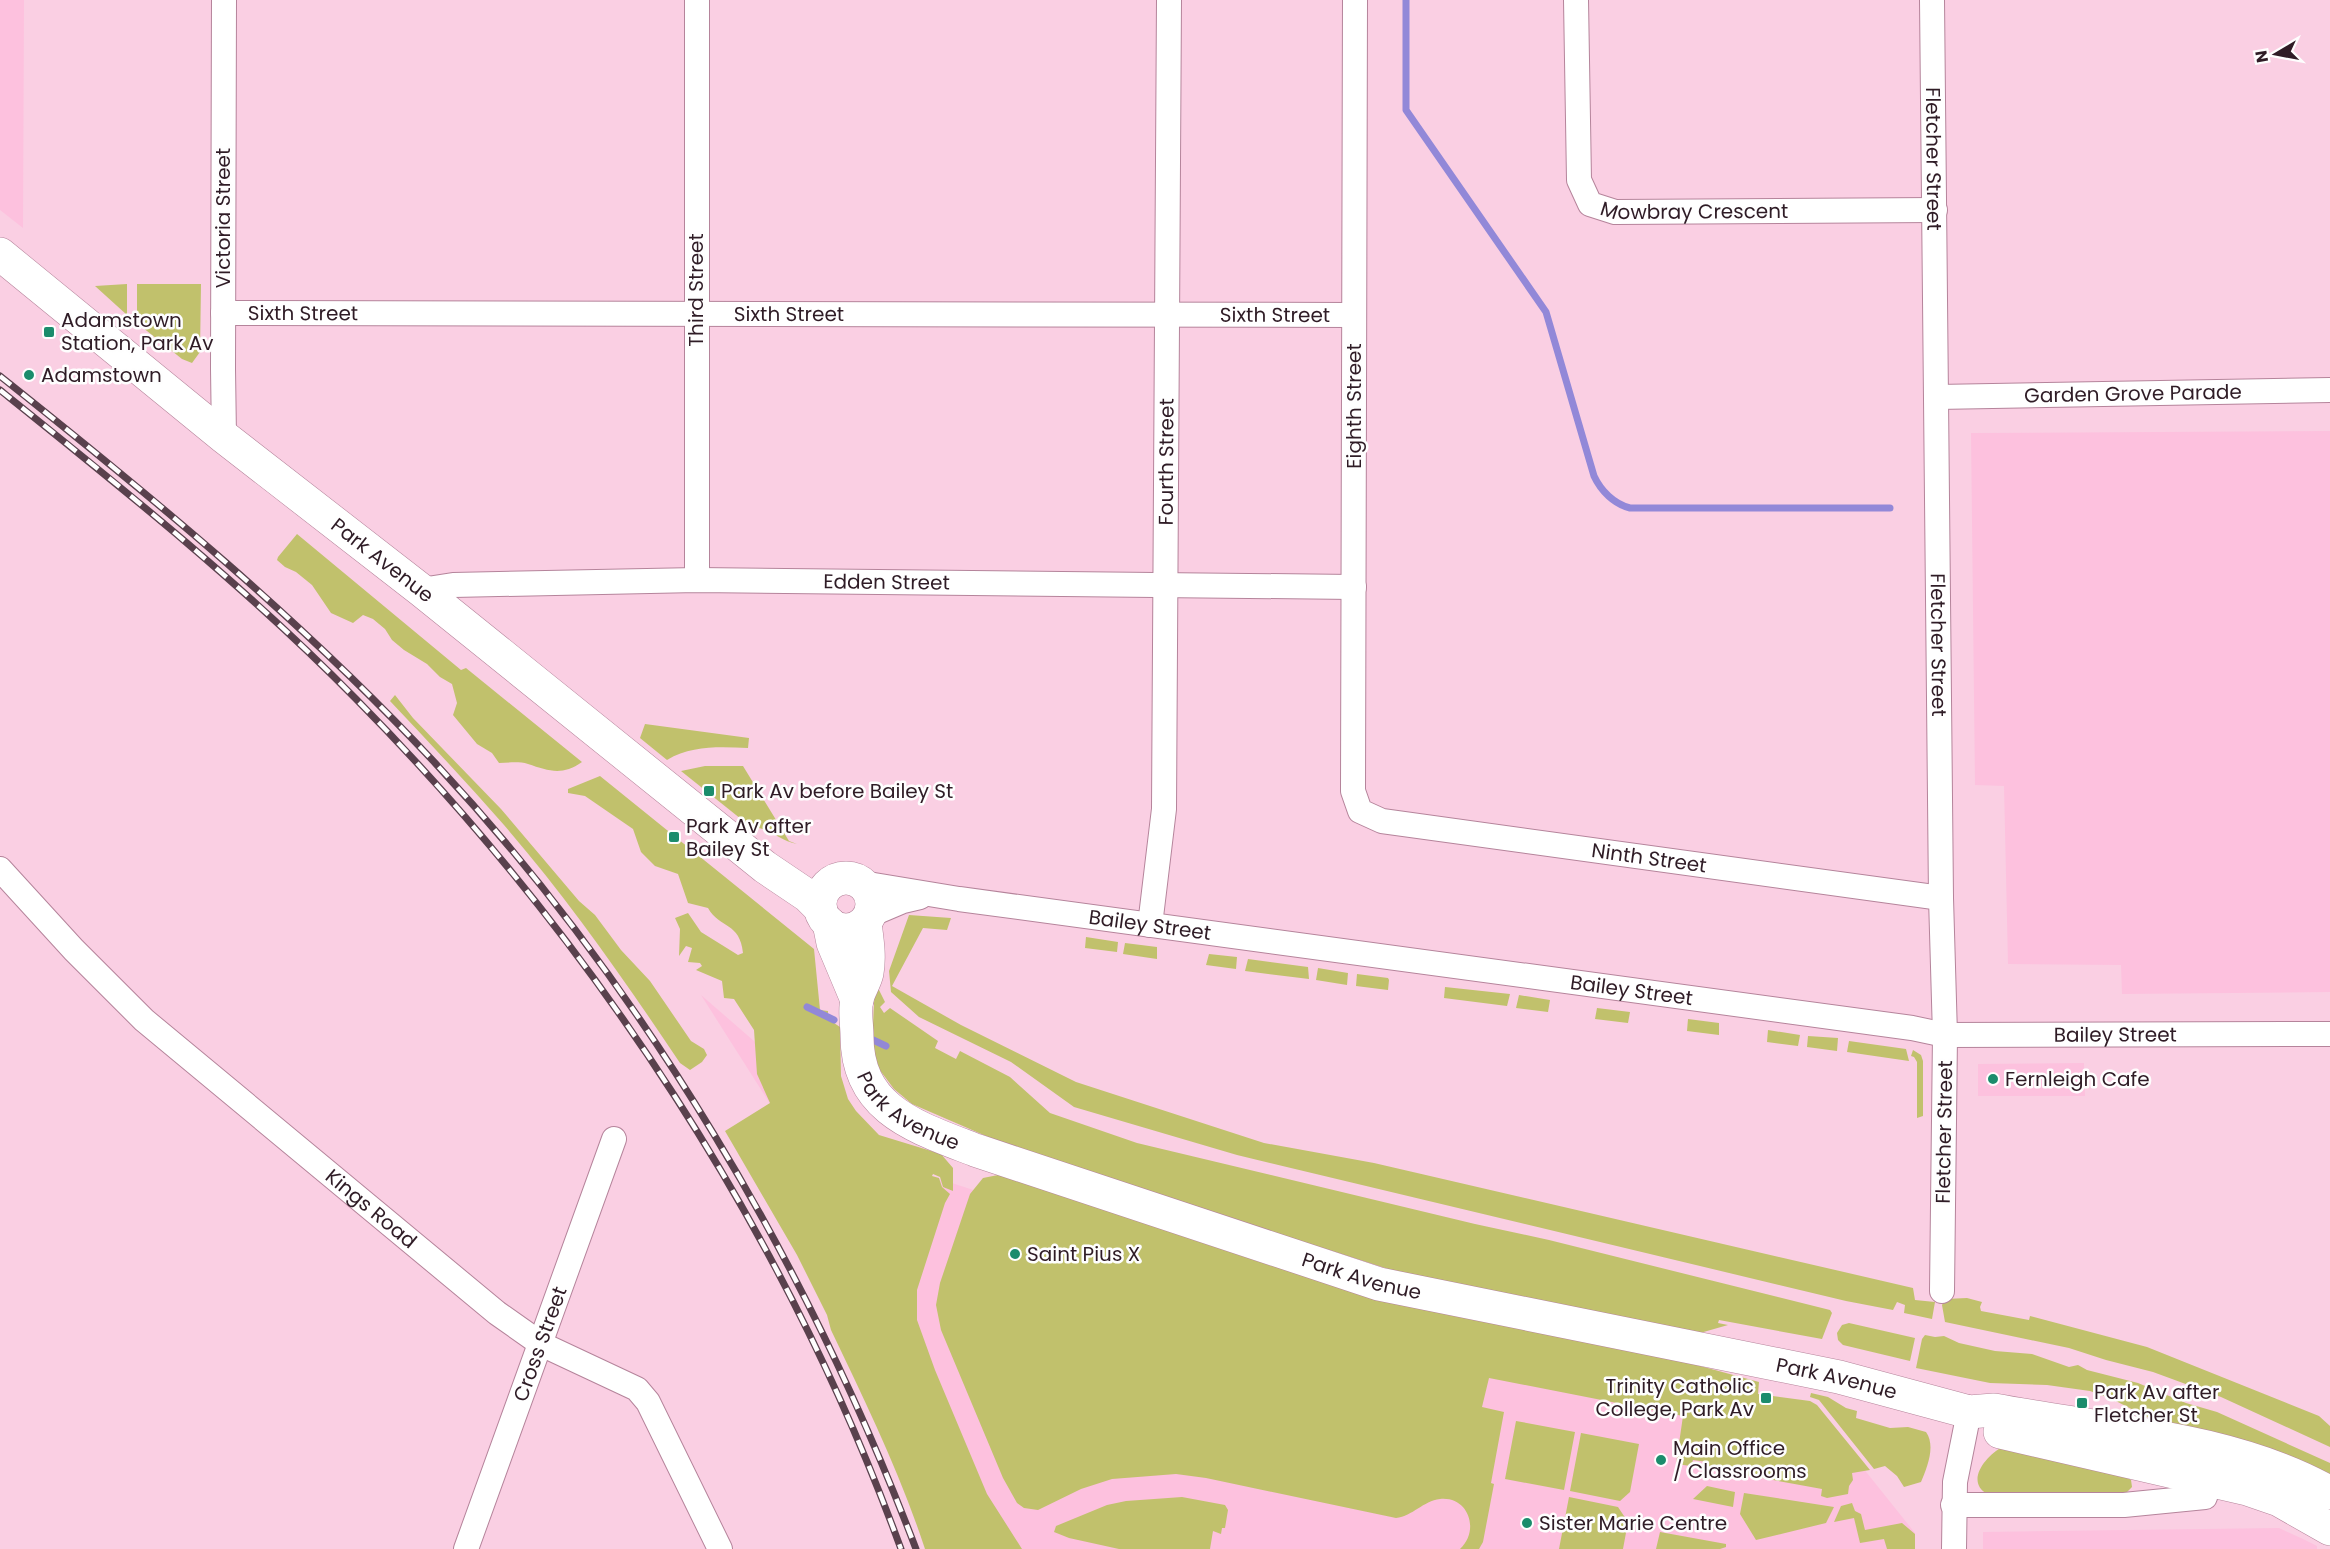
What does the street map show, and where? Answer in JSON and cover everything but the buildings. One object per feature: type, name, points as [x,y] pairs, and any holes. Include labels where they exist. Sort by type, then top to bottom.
[{"type":"main road","name":"Park Avenue","points":[[0,255],[765,867],[798,879],[826,905],[833,943],[857,1000]]},
{"type":"main road","points":[[845,878],[862,883],[873,901],[867,919],[854,929],[847,930],[826,905],[845,878]]},
{"type":"main road","name":"Park Avenue","points":[[867,919],[868,964],[857,1000],[858,1058],[865,1081],[886,1107],[911,1124],[975,1150],[1379,1284],[1839,1377],[1969,1412],[1994,1410],[2173,1441],[2283,1470],[2330,1493]]},
{"type":"main road","name":"Park Avenue","points":[[1969,1412],[1983,1427],[1995,1431],[2210,1479],[2279,1500],[2330,1528]]},
{"type":"street","name":"Victoria Street","points":[[224,0],[224,436]]},
{"type":"street","name":"Third Street","points":[[697,0],[695,314],[697,580]]},
{"type":"street","name":"Fourth Street","points":[[1150,925],[1164,810],[1168,0]]},
{"type":"street","name":"Eighth Street","points":[[1355,0],[1353,791],[1360,812]]},
{"type":"street","name":"Mowbray Crescent","points":[[1576,0],[1579,180],[1590,204],[1615,212],[1935,210]]},
{"type":"street","name":"Fletcher Street","points":[[1932,0],[1941,898],[1945,1035],[1942,1291]]},
{"type":"street","name":"Sixth Street","points":[[223,313],[1354,315]]},
{"type":"street","name":"Garden Grove Parade","points":[[1937,397],[2330,390]]},
{"type":"street","name":"Edden Street","points":[[421,590],[453,585],[697,580],[1354,587]]},
{"type":"street","name":"Ninth Street","points":[[1360,812],[1382,821],[1941,898]]},
{"type":"street","name":"Kings Road","points":[[0,869],[74,950],[144,1020],[497,1313],[541,1344],[628,1384],[643,1396],[720,1549]]},
{"type":"street","name":"Bailey Street","points":[[862,883],[938,896],[1901,1027],[1945,1035],[2330,1034]]},
{"type":"street","name":"Bailey Street","points":[[867,919],[903,901],[938,896]]},
{"type":"street","name":"Cross Street","points":[[466,1549],[614,1139]]},
{"type":"street","points":[[1954,1549],[1955,1482],[1969,1412]]},
{"type":"street","points":[[1953,1505],[2145,1503],[2205,1497],[2210,1479]]},
{"type":"shaded area","points":[[0,0],[24,0],[23,228],[0,210]]},
{"type":"shaded area","points":[[127,284],[127,315],[95,286]]},
{"type":"shaded area","points":[[137,284],[201,284],[200,352],[192,363],[182,359],[137,323]]},
{"type":"shaded area","points":[[2330,431],[2330,992],[2122,994],[2121,965],[2008,964],[2004,786],[1975,785],[1971,433]]},
{"type":"shaded area","points":[[297,534],[461,670],[466,668],[582,762],[562,771],[542,769],[517,762],[499,763],[492,753],[477,744],[453,715],[457,703],[452,684],[440,677],[427,664],[404,650],[373,619],[363,615],[353,623],[331,613],[312,585],[277,560]]},
{"type":"shaded area","points":[[395,695],[413,718],[501,809],[579,901],[595,915],[621,950],[650,981],[691,1041],[704,1049],[707,1055],[702,1062],[690,1070],[680,1063],[617,971],[551,882],[490,809],[390,701]]},
{"type":"shaded area","points":[[645,724],[749,738],[748,748],[696,749],[667,760],[640,738]]},
{"type":"shaded area","points":[[705,766],[743,766],[789,841],[797,844],[785,840],[763,829],[751,827],[681,771]]},
{"type":"shaded area","points":[[600,776],[814,949],[820,1010],[828,1011],[828,1019],[840,1027],[841,1076],[848,1099],[879,1135],[941,1154],[953,1168],[953,1191],[943,1187],[940,1177],[933,1174],[932,1176],[939,1178],[942,1187],[950,1194],[945,1203],[917,1290],[917,1320],[935,1370],[987,1494],[1022,1549],[925,1549],[893,1465],[831,1330],[827,1315],[797,1255],[725,1131],[770,1103],[757,1074],[754,1030],[734,999],[724,998],[722,981],[696,970],[702,966],[700,963],[688,962],[692,948],[686,946],[679,956],[680,929],[675,918],[688,913],[701,932],[738,955],[743,953],[741,943],[734,931],[718,920],[708,908],[688,903],[678,874],[655,866],[641,852],[633,829],[585,796],[568,793],[568,789]]},
{"type":"shaded area","points":[[909,915],[951,918],[947,930],[923,928],[892,986],[961,1025],[1076,1082],[1264,1143],[1374,1163],[1913,1288],[1915,1300],[1935,1302],[1932,1319],[1904,1313],[1905,1305],[1897,1302],[1893,1310],[1846,1301],[1237,1155],[1074,1107],[1011,1062],[919,1017],[891,992],[889,971]]},
{"type":"shaded area","points":[[1086,937],[1118,942],[1117,952],[1085,948]]},
{"type":"shaded area","points":[[1125,943],[1157,947],[1157,959],[1123,954]]},
{"type":"shaded area","points":[[1209,954],[1237,957],[1236,969],[1206,965]]},
{"type":"shaded area","points":[[1248,959],[1308,967],[1309,979],[1245,971]]},
{"type":"shaded area","points":[[1318,968],[1348,973],[1347,985],[1316,980]]},
{"type":"shaded area","points":[[1357,974],[1388,978],[1388,990],[1356,986]]},
{"type":"shaded area","points":[[875,982],[885,1002],[880,1007],[884,1013],[890,1008],[938,1041],[935,1048],[956,1059],[960,1051],[1010,1077],[1050,1113],[1137,1143],[1549,1240],[1830,1310],[1832,1313],[1822,1339],[1719,1320],[1718,1323],[1728,1325],[1700,1333],[1413,1277],[1016,1149],[912,1104],[894,1089],[879,1069],[872,1045]]},
{"type":"shaded area","points":[[1445,987],[1510,994],[1507,1006],[1444,998]]},
{"type":"shaded area","name":"Saint Pius X","points":[[701,995],[829,1106],[875,1158],[1406,1331],[1815,1408],[1915,1533],[1915,1549],[1003,1549],[802,1154]]},
{"type":"shaded area","points":[[1519,995],[1550,1000],[1548,1012],[1516,1008]]},
{"type":"shaded area","points":[[1597,1008],[1630,1012],[1628,1023],[1595,1019]]},
{"type":"shaded area","points":[[1688,1019],[1719,1023],[1719,1035],[1687,1031]]},
{"type":"shaded area","points":[[1768,1030],[1800,1035],[1798,1046],[1767,1042]]},
{"type":"shaded area","points":[[1808,1036],[1838,1038],[1837,1051],[1807,1047]]},
{"type":"shaded area","points":[[1849,1041],[1906,1049],[1909,1061],[1847,1052]]},
{"type":"shaded area","points":[[1913,1050],[1921,1055],[1923,1061],[1923,1116],[1917,1118],[1917,1062],[1911,1056]]},
{"type":"shaded area","points":[[2084,1063],[2085,1096],[1978,1096],[1978,1064]]},
{"type":"shaded area","points":[[998,1175],[1759,1382],[1758,1394],[1810,1401],[1817,1405],[1870,1470],[1852,1473],[1853,1480],[1848,1494],[1827,1498],[1821,1496],[1822,1489],[1707,1468],[1707,1462],[1693,1460],[1691,1466],[1676,1464],[1683,1416],[1489,1378],[1482,1407],[1504,1412],[1491,1483],[1494,1484],[1483,1542],[1479,1549],[1460,1549],[1466,1542],[1470,1524],[1464,1509],[1458,1503],[1450,1500],[1434,1500],[1396,1518],[1206,1478],[1176,1474],[1112,1479],[1081,1489],[1038,1510],[1024,1508],[1017,1503],[1003,1478],[941,1330],[936,1305],[940,1283],[970,1194],[983,1178]]},
{"type":"shaded area","points":[[1967,1298],[1982,1302],[1981,1311],[2029,1320],[2030,1316],[2147,1347],[2319,1416],[2330,1426],[2330,1447],[2221,1397],[2153,1372],[2069,1348],[1945,1322],[1942,1305],[1945,1299]]},
{"type":"shaded area","points":[[1849,1323],[1915,1338],[1910,1361],[1843,1345],[1838,1340],[1837,1333],[1842,1325]]},
{"type":"shaded area","points":[[1925,1335],[1944,1336],[1959,1343],[1995,1351],[2032,1354],[2069,1367],[2078,1365],[2087,1370],[2138,1383],[2186,1403],[2217,1412],[2330,1463],[2330,1481],[2147,1417],[2112,1399],[2090,1391],[2047,1385],[1990,1383],[1916,1368],[1922,1339]]},
{"type":"shaded area","points":[[1811,1393],[1828,1397],[1846,1408],[1857,1411],[1856,1418],[1890,1428],[1908,1427],[1926,1432],[1930,1450],[1928,1464],[1921,1482],[1904,1487],[1897,1476],[1885,1466],[1874,1469],[1819,1400],[1810,1397]]},
{"type":"shaded area","points":[[1516,1421],[1575,1432],[1564,1490],[1505,1479]]},
{"type":"shaded area","points":[[1581,1433],[1639,1444],[1630,1492],[1620,1501],[1570,1491]]},
{"type":"shaded area","points":[[2002,1447],[2126,1477],[2131,1480],[2132,1487],[2126,1493],[1987,1494],[1978,1482],[1980,1469],[1990,1456]]},
{"type":"shaded area","points":[[1707,1486],[1735,1492],[1733,1507],[1693,1499]]},
{"type":"shaded area","points":[[1744,1493],[1834,1507],[1826,1523],[1756,1540],[1740,1514]]},
{"type":"shaded area","points":[[1182,1497],[1225,1505],[1228,1510],[1225,1528],[1222,1528],[1221,1534],[1213,1531],[1210,1549],[1119,1549],[1069,1538],[1054,1532],[1056,1526],[1107,1505],[1126,1501]]},
{"type":"shaded area","points":[[1569,1497],[1618,1507],[1628,1522],[1623,1549],[1559,1549]]},
{"type":"shaded area","points":[[1852,1503],[1855,1511],[1861,1514],[1865,1530],[1902,1523],[1915,1534],[1915,1549],[1887,1549],[1884,1539],[1860,1543],[1854,1518],[1834,1522],[1841,1506]]},
{"type":"shaded area","points":[[2279,1528],[2317,1546],[2317,1549],[1983,1549],[1983,1532]]},
{"type":"shaded area","points":[[1660,1532],[1726,1544],[1726,1547],[1720,1549],[1656,1549]]},
{"type":"waterway","points":[[1406,0],[1406,110],[1546,312],[1594,476],[1604,492],[1613,500],[1630,508],[1890,508]]},
{"type":"waterway","points":[[807,1007],[834,1020]]},
{"type":"waterway","points":[[871,1039],[886,1046]]},
{"type":"railway","points":[[0,376],[170,514],[280,610],[333,660],[436,764],[512,850],[584,941],[651,1035],[714,1134],[772,1235],[825,1338],[873,1443],[916,1549]]},
{"type":"railway","points":[[0,390],[182,539],[271,617],[356,699],[443,791],[525,888],[602,990],[674,1095],[740,1204],[800,1316],[854,1431],[901,1549]]},
{"type":"place","name":"Adamstown Station, Park Av","points":[[49,332]]},
{"type":"place","name":"Adamstown","points":[[29,375]]},
{"type":"place","name":"Park Av before Bailey St","points":[[709,791]]},
{"type":"place","name":"Park Av after Bailey St","points":[[674,837]]},
{"type":"place","name":"Fernleigh Cafe","points":[[1993,1079]]},
{"type":"place","name":"Saint Pius X","points":[[1015,1254]]},
{"type":"place","name":"Trinity Catholic College, Park Av","points":[[1766,1398]]},
{"type":"place","name":"Park Av after Fletcher St","points":[[2082,1403]]},
{"type":"place","name":"Main Office / Classrooms","points":[[1661,1460]]},
{"type":"place","name":"Sister Marie Centre","points":[[1527,1523]]}]
